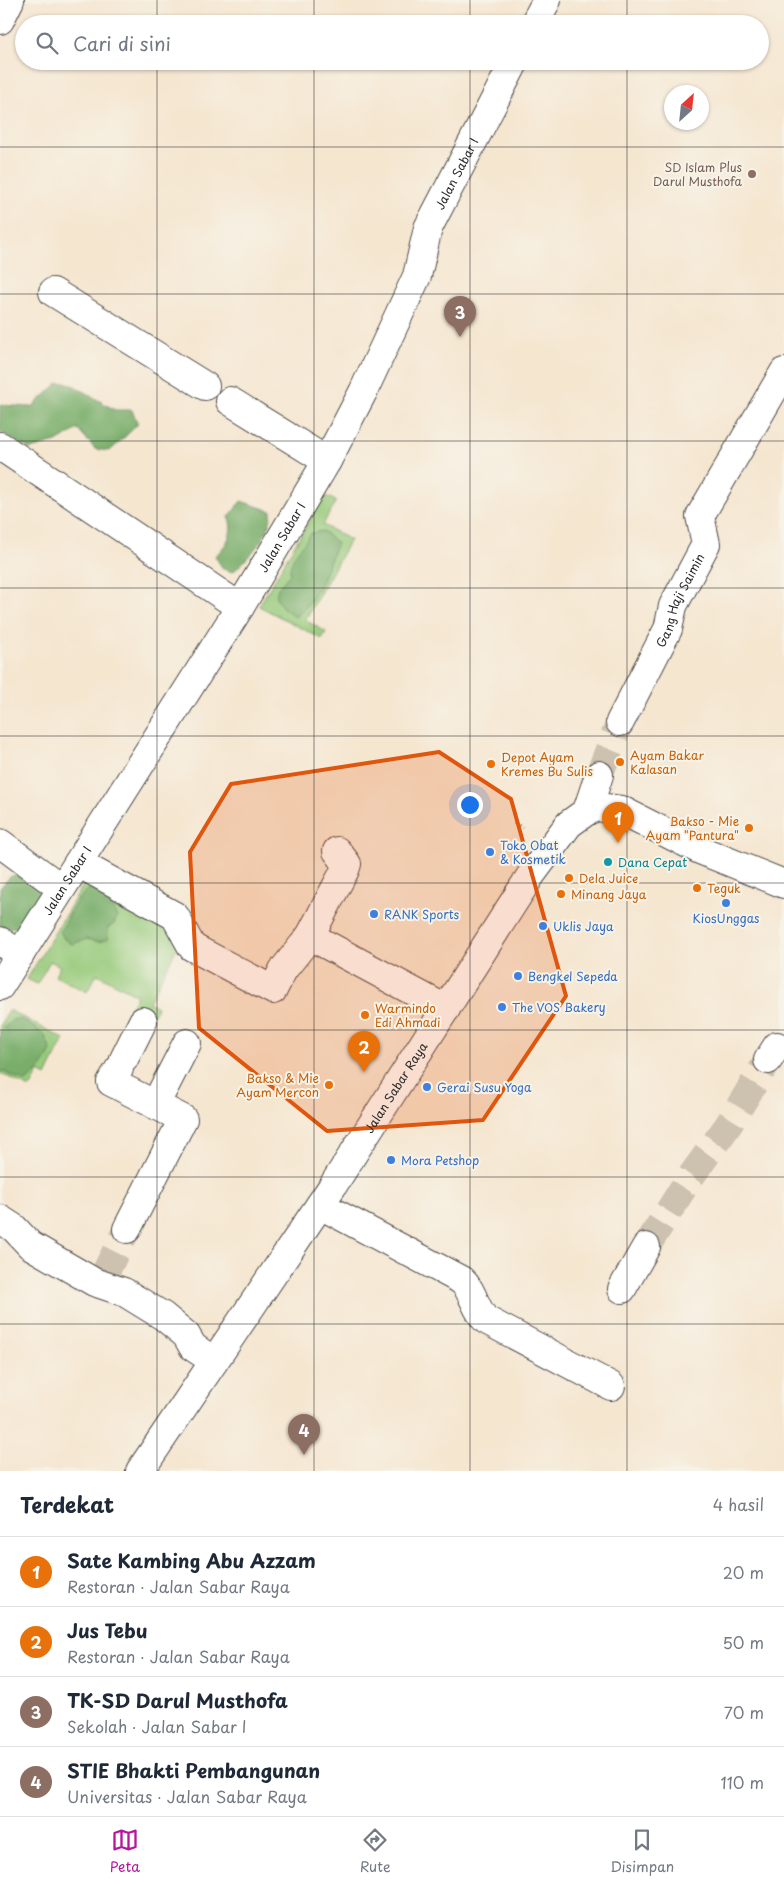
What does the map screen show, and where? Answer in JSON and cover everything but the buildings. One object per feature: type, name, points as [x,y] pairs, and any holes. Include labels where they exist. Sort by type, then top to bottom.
[{"type":"street","points":[[0,20],[10,0]]},
{"type":"street","points":[[539,15],[547,0]]},
{"type":"street","name":"Jalan Sabar I","points":[[0,986],[10,948],[61,888],[78,863],[240,607],[327,461],[363,392],[417,276],[428,228],[510,70]]},
{"type":"street","points":[[53,292],[206,386]]},
{"type":"street","name":"Gang Haji Saimin","points":[[620,722],[668,629],[673,606],[706,544],[700,516],[784,372]]},
{"type":"street","points":[[230,401],[327,461]]},
{"type":"street","points":[[0,446],[240,607]]},
{"type":"street","points":[[586,811],[599,775]]},
{"type":"street","points":[[586,811],[597,807],[620,810],[700,850],[784,884]]},
{"type":"street","name":"Jalan Sabar Raya","points":[[140,1471],[320,1205],[550,847],[570,824],[586,811]]},
{"type":"street","points":[[0,843],[61,888]]},
{"type":"street","points":[[78,863],[175,916],[192,948],[273,990],[283,970],[310,936],[345,870],[346,864],[337,851]]},
{"type":"street","points":[[310,936],[446,1009]]},
{"type":"street","points":[[127,1229],[183,1119],[111,1082],[143,1022]]},
{"type":"street","points":[[155,1105],[187,1043]]},
{"type":"street","points":[[320,1205],[461,1280],[468,1286],[476,1306],[486,1320],[611,1386]]},
{"type":"street","points":[[0,1219],[14,1228],[30,1245],[124,1292],[164,1316],[186,1334],[194,1347],[214,1361]]},
{"type":"street","points":[[622,1289],[646,1247]]},
{"type":"highlighted area","points":[[439,752],[511,799],[566,996],[483,1120],[327,1131],[199,1028],[190,852],[231,784]]},
{"type":"green space","points":[[58,383],[69,383],[115,410],[132,410],[138,424],[110,451],[95,449],[78,429],[56,442],[30,449],[0,432],[0,405],[32,407]]},
{"type":"green space","points":[[324,495],[336,501],[323,525],[350,540],[305,620],[326,632],[322,639],[259,606]]},
{"type":"green space","points":[[241,501],[271,511],[271,519],[264,536],[246,560],[233,572],[223,569],[215,556],[228,539],[231,529],[229,517]]},
{"type":"green space","points":[[323,531],[337,543],[325,573],[310,602],[295,617],[282,607],[276,597],[278,588],[290,574],[294,557],[311,533]]},
{"type":"green space","points":[[17,874],[29,874],[43,891],[17,928],[0,926],[0,888],[10,877]]},
{"type":"green space","points":[[88,877],[178,926],[178,946],[149,1002],[157,1007],[149,1022],[136,1029],[123,1022],[137,995],[97,974],[87,992],[55,976],[60,966],[50,961],[37,984],[27,979]]},
{"type":"green space","points":[[89,889],[105,893],[117,917],[114,924],[108,928],[108,939],[99,942],[87,939],[72,944],[64,939],[60,931],[75,904]]},
{"type":"green space","points":[[9,1010],[64,1039],[46,1076],[39,1072],[30,1088],[0,1073],[0,1026]]},
{"type":"green space","points":[[21,1019],[44,1034],[51,1051],[41,1068],[26,1082],[0,1070],[0,1032],[12,1020]]},
{"type":"tunnel","points":[[599,775],[620,722]]},
{"type":"tunnel","points":[[646,1247],[689,1179],[729,1124],[768,1060]]},
{"type":"tunnel","points":[[103,1277],[127,1229]]},
{"type":"place","name":"SD Islam Plus Darul Musthofa","points":[[752,174]]},
{"type":"place","name":"TK-SD Darul Musthofa","points":[[460,337]]},
{"type":"place","name":"Ayam Bakar Kalasan","points":[[620,762]]},
{"type":"place","name":"Depot Ayam Kremes Bu Sulis","points":[[491,764]]},
{"type":"place","name":"Bakso - Mie Ayam \"Pantura\"","points":[[749,828]]},
{"type":"place","name":"Sate Kambing Abu Azzam","points":[[618,843]]},
{"type":"place","name":"Toko Obat & Kosmetik","points":[[490,852]]},
{"type":"place","name":"Dana Cepat","points":[[608,862]]},
{"type":"place","name":"Dela Juice","points":[[569,878]]},
{"type":"place","name":"Teguk","points":[[697,888]]},
{"type":"place","name":"Minang Jaya","points":[[561,894]]},
{"type":"place","name":"KiosUnggas","points":[[726,903]]},
{"type":"place","name":"RANK Sports","points":[[374,914]]},
{"type":"place","name":"Uklis Jaya","points":[[543,926]]},
{"type":"place","name":"Bengkel Sepeda","points":[[518,976]]},
{"type":"place","name":"The VOS Bakery","points":[[502,1007]]},
{"type":"place","name":"Warmindo Edi Ahmadi","points":[[365,1015]]},
{"type":"place","name":"Jus Tebu","points":[[364,1072]]},
{"type":"place","name":"Bakso & Mie Ayam Mercon","points":[[329,1085]]},
{"type":"place","name":"Gerai Susu Yoga","points":[[427,1087]]},
{"type":"place","name":"Mora Petshop","points":[[391,1160]]},
{"type":"place","name":"STIE Bhakti Pembangunan","points":[[304,1455]]}]
